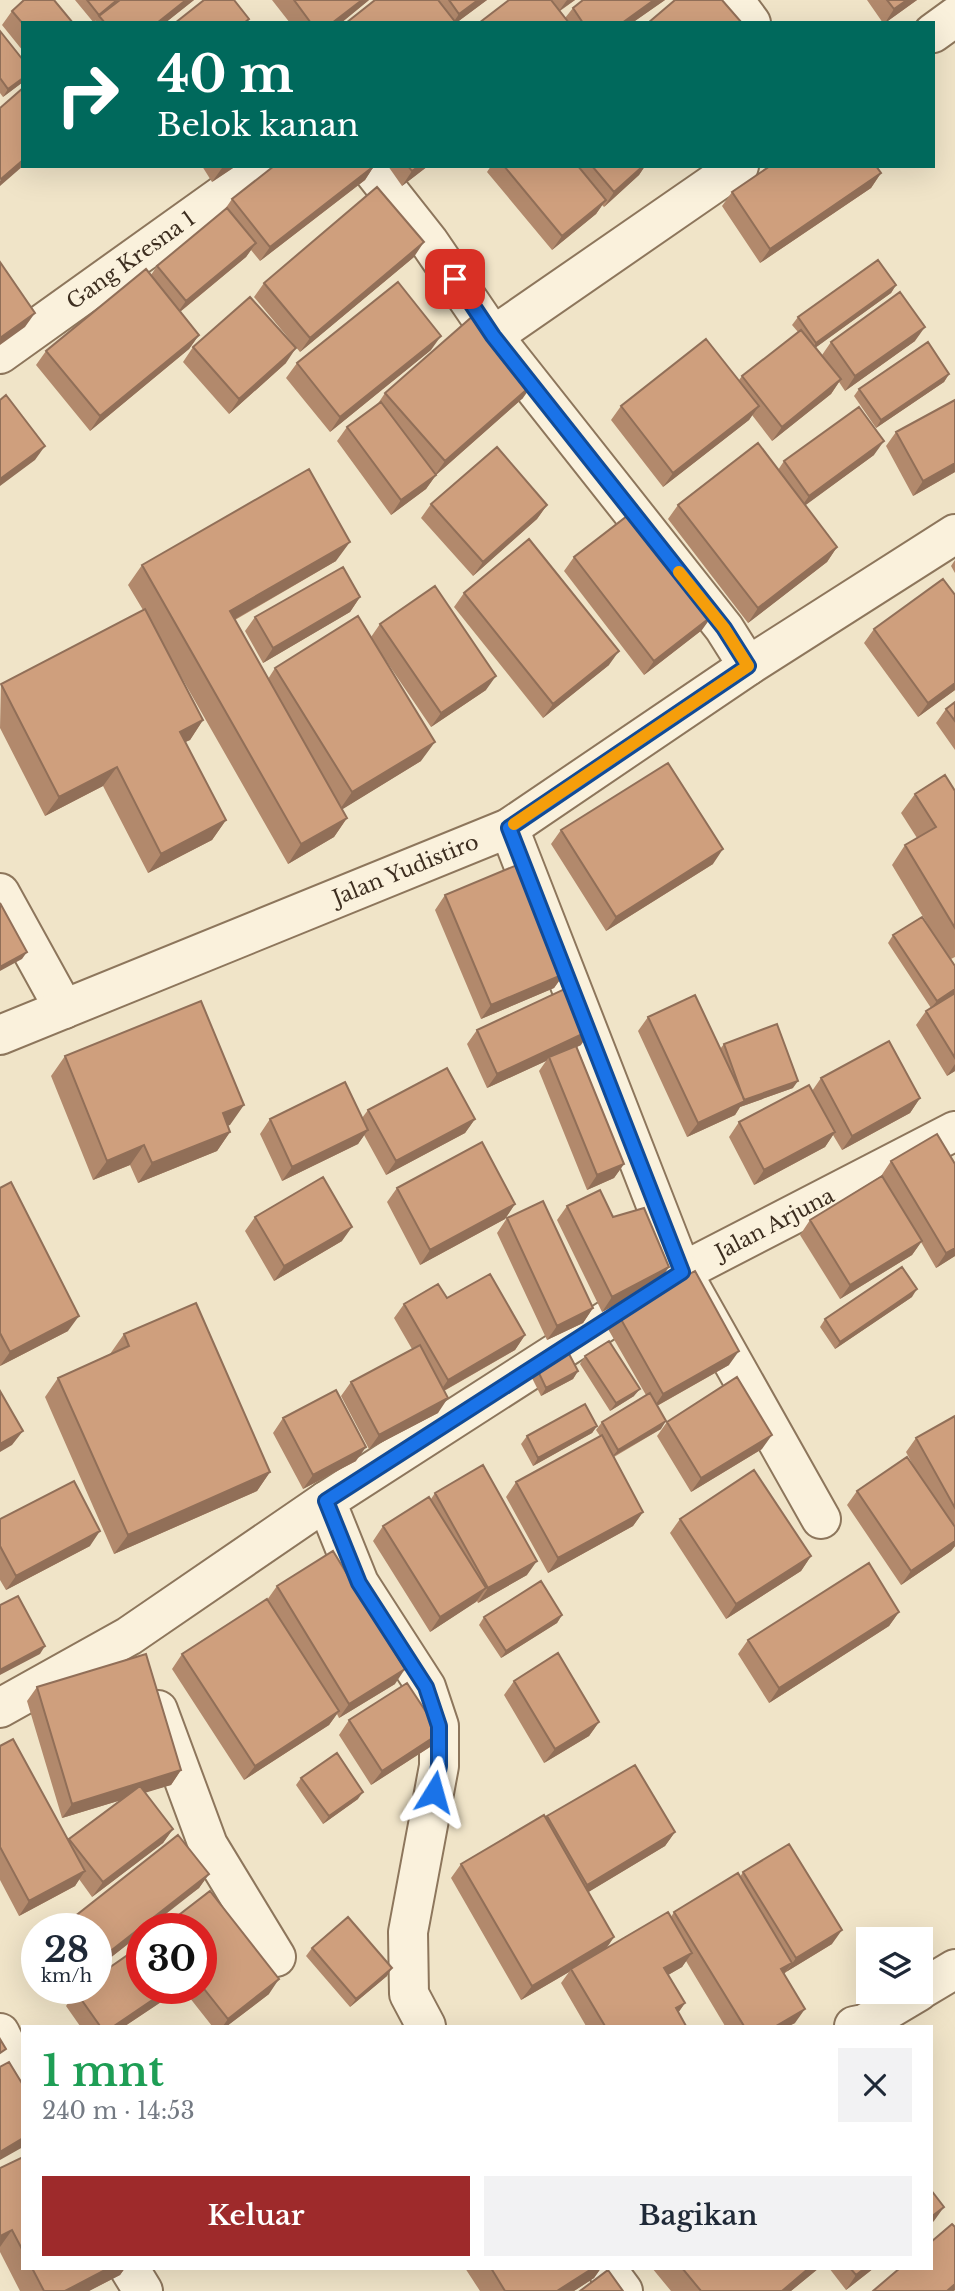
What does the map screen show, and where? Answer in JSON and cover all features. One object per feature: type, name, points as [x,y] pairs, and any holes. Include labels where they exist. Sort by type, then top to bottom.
[{"type":"street","points":[[734,0],[750,21]]},
{"type":"street","points":[[935,32],[955,18]]},
{"type":"street","name":"Gang Kresna 1","points":[[0,354],[260,168]]},
{"type":"street","points":[[371,168],[429,242],[493,336],[724,628],[748,666]]},
{"type":"street","points":[[493,336],[736,168]]},
{"type":"street","name":"Jalan Yudistiro","points":[[0,1035],[509,828],[748,666],[955,534]]},
{"type":"street","points":[[509,828],[682,1272],[821,1519]]},
{"type":"street","points":[[0,892],[64,1009]]},
{"type":"street","name":"Jalan Arjuna","points":[[0,1708],[129,1636],[326,1501],[682,1272],[955,1131]]},
{"type":"street","points":[[326,1501],[359,1583],[426,1687],[439,1726],[439,1766],[408,1932],[410,1994],[426,2025]]},
{"type":"street","points":[[129,1636],[208,1845],[276,1957]]},
{"type":"street","points":[[933,1982],[955,1969]]},
{"type":"street","points":[[859,2025],[897,2004]]},
{"type":"street","points":[[0,2034],[21,2077]]},
{"type":"street","points":[[130,2270],[143,2291]]},
{"type":"street","points":[[608,2270],[623,2291]]},
{"type":"building","points":[[24,0],[54,0],[71,21],[21,22],[12,11]]},
{"type":"building","points":[[87,0],[117,0],[99,15]]},
{"type":"building","points":[[120,0],[186,0],[160,21],[103,21],[99,16]]},
{"type":"building","points":[[204,0],[234,0],[249,19],[246,21],[178,21]]},
{"type":"building","points":[[294,0],[362,0],[335,21],[310,21]]},
{"type":"building","points":[[375,0],[438,0],[454,21],[349,21]]},
{"type":"building","points":[[449,0],[478,0],[459,14]]},
{"type":"building","points":[[509,0],[551,0],[567,21],[482,21]]},
{"type":"building","points":[[583,0],[654,0],[625,21],[582,21],[573,8]]},
{"type":"building","points":[[675,0],[722,0],[740,21],[650,21]]},
{"type":"building","points":[[887,0],[907,0],[894,9]]},
{"type":"building","points":[[0,31],[21,57],[21,79],[8,89],[0,78]]},
{"type":"building","points":[[21,90],[21,162],[1,179],[0,178],[0,108]]},
{"type":"building","points":[[271,168],[371,168],[270,247],[232,199]]},
{"type":"building","points":[[506,168],[580,168],[606,200],[562,236]]},
{"type":"building","points":[[594,168],[641,168],[614,192]]},
{"type":"building","points":[[767,168],[877,168],[881,173],[770,249],[732,192]]},
{"type":"building","points":[[377,187],[424,242],[310,338],[264,283]]},
{"type":"building","points":[[227,208],[256,243],[186,301],[157,266]]},
{"type":"building","points":[[878,260],[896,285],[816,343],[798,317]]},
{"type":"building","points":[[0,262],[35,313],[0,338]]},
{"type":"building","points":[[146,269],[199,335],[100,416],[46,351]]},
{"type":"building","points":[[398,282],[441,336],[340,417],[297,363]]},
{"type":"building","points":[[900,292],[925,327],[855,376],[831,342]]},
{"type":"building","points":[[250,297],[296,348],[239,399],[193,347]]},
{"type":"building","points":[[474,315],[533,384],[445,461],[385,393]]},
{"type":"building","points":[[801,330],[841,379],[782,427],[742,376]]},
{"type":"building","points":[[706,339],[759,406],[673,473],[621,406]]},
{"type":"building","points":[[928,342],[949,374],[881,420],[859,389]]},
{"type":"building","points":[[6,395],[45,446],[0,479],[0,400]]},
{"type":"building","points":[[955,400],[955,463],[923,481],[896,432]]},
{"type":"building","points":[[381,402],[436,475],[401,500],[347,427]]},
{"type":"building","points":[[859,407],[884,441],[809,496],[784,461]]},
{"type":"building","points":[[758,443],[837,547],[758,608],[678,505]]},
{"type":"building","points":[[497,447],[547,505],[483,562],[431,504]]},
{"type":"building","points":[[309,469],[350,542],[230,611],[347,818],[301,844],[142,565]]},
{"type":"building","points":[[631,513],[712,616],[654,661],[574,557]]},
{"type":"building","points":[[529,539],[619,651],[553,704],[464,593]]},
{"type":"building","points":[[343,567],[360,597],[273,648],[255,617]]},
{"type":"building","points":[[943,579],[955,595],[955,683],[928,703],[874,629]]},
{"type":"building","points":[[435,586],[496,676],[441,713],[380,624]]},
{"type":"building","points":[[145,609],[203,720],[180,732],[226,820],[161,854],[117,767],[59,797],[1,684]]},
{"type":"building","points":[[358,616],[435,742],[352,792],[275,668]]},
{"type":"building","points":[[955,702],[955,721],[946,709]]},
{"type":"building","points":[[668,763],[723,849],[616,917],[561,830]]},
{"type":"building","points":[[945,775],[955,791],[955,928],[905,845],[936,827],[915,794]]},
{"type":"building","points":[[517,865],[564,974],[491,1005],[445,895]]},
{"type":"building","points":[[0,903],[27,952],[0,967]]},
{"type":"building","points":[[922,917],[955,966],[955,989],[937,1001],[893,935]]},
{"type":"building","points":[[571,986],[591,1030],[497,1074],[477,1030]]},
{"type":"building","points":[[955,993],[955,1058],[926,1011]]},
{"type":"building","points":[[695,995],[745,1101],[698,1123],[648,1017]]},
{"type":"building","points":[[201,1001],[244,1105],[223,1113],[230,1132],[152,1163],[144,1145],[107,1161],[65,1056]]},
{"type":"building","points":[[777,1024],[798,1081],[744,1100],[724,1044]]},
{"type":"building","points":[[889,1041],[920,1098],[852,1136],[821,1078]]},
{"type":"building","points":[[576,1046],[624,1164],[597,1175],[549,1057]]},
{"type":"building","points":[[447,1068],[475,1119],[396,1161],[368,1110]]},
{"type":"building","points":[[345,1082],[368,1130],[292,1167],[270,1119]]},
{"type":"building","points":[[809,1085],[835,1132],[764,1170],[739,1122]]},
{"type":"building","points":[[937,1134],[955,1164],[955,1248],[946,1253],[891,1161]]},
{"type":"building","points":[[482,1142],[515,1204],[430,1250],[397,1188]]},
{"type":"building","points":[[882,1176],[922,1241],[850,1285],[810,1220]]},
{"type":"building","points":[[323,1177],[352,1227],[284,1266],[255,1217]]},
{"type":"building","points":[[11,1182],[79,1316],[10,1352],[0,1333],[0,1188]]},
{"type":"building","points":[[600,1190],[613,1217],[644,1208],[669,1267],[612,1297],[567,1206]]},
{"type":"building","points":[[543,1201],[593,1308],[557,1326],[507,1218]]},
{"type":"building","points":[[902,1267],[917,1289],[840,1342],[825,1319]]},
{"type":"building","points":[[695,1271],[739,1351],[663,1394],[618,1314]]},
{"type":"building","points":[[490,1274],[525,1335],[448,1380],[404,1304],[438,1284],[447,1298]]},
{"type":"building","points":[[196,1303],[270,1472],[128,1535],[58,1378],[129,1346],[124,1334]]},
{"type":"building","points":[[609,1341],[640,1389],[616,1403],[585,1356]]},
{"type":"building","points":[[420,1345],[448,1398],[379,1435],[351,1382]]},
{"type":"building","points":[[568,1352],[578,1371],[546,1388],[537,1369]]},
{"type":"building","points":[[737,1377],[772,1435],[701,1478],[667,1422]]},
{"type":"building","points":[[336,1390],[366,1447],[313,1475],[283,1418]]},
{"type":"building","points":[[0,1391],[23,1431],[0,1444]]},
{"type":"building","points":[[650,1393],[666,1421],[618,1450],[602,1422]]},
{"type":"building","points":[[585,1404],[597,1426],[538,1458],[527,1436]]},
{"type":"building","points":[[955,1416],[955,1508],[916,1438]]},
{"type":"building","points":[[602,1435],[643,1512],[558,1558],[516,1482]]},
{"type":"building","points":[[907,1457],[955,1527],[955,1541],[911,1571],[857,1491]]},
{"type":"building","points":[[483,1465],[537,1561],[488,1588],[435,1493]]},
{"type":"building","points":[[754,1470],[811,1556],[736,1604],[680,1519]]},
{"type":"building","points":[[74,1481],[100,1531],[16,1576],[0,1546],[0,1519]]},
{"type":"building","points":[[429,1497],[486,1588],[440,1617],[383,1526]]},
{"type":"building","points":[[333,1551],[405,1669],[349,1704],[277,1586]]},
{"type":"building","points":[[869,1563],[899,1612],[779,1688],[748,1640]]},
{"type":"building","points":[[541,1581],[562,1615],[506,1651],[484,1617]]},
{"type":"building","points":[[18,1596],[45,1646],[0,1670],[0,1605]]},
{"type":"building","points":[[267,1599],[339,1711],[255,1766],[182,1654]]},
{"type":"building","points":[[558,1653],[599,1722],[555,1749],[514,1681]]},
{"type":"building","points":[[146,1654],[181,1770],[72,1804],[37,1687]]},
{"type":"building","points":[[407,1683],[440,1733],[382,1771],[349,1720]]},
{"type":"building","points":[[13,1739],[85,1871],[29,1901],[0,1847],[0,1746]]},
{"type":"building","points":[[337,1753],[363,1792],[329,1816],[301,1778]]},
{"type":"building","points":[[635,1765],[675,1832],[587,1885],[547,1816]]},
{"type":"building","points":[[140,1786],[173,1829],[103,1882],[69,1839]]},
{"type":"building","points":[[544,1815],[614,1937],[532,1986],[461,1864]]},
{"type":"building","points":[[178,1835],[209,1874],[159,1913],[126,1913],[126,1939],[112,1950],[112,1913],[79,1913]]},
{"type":"building","points":[[789,1844],[842,1930],[796,1958],[743,1872]]},
{"type":"building","points":[[738,1873],[792,1963],[781,1969],[805,2009],[778,2025],[743,2025],[674,1912]]},
{"type":"building","points":[[210,1891],[279,1979],[228,2019],[216,2004],[217,1913],[181,1913]]},
{"type":"building","points":[[668,1912],[692,1953],[664,1968],[685,2003],[676,2008],[685,2025],[604,2025],[571,1969]]},
{"type":"building","points":[[348,1917],[392,1968],[356,1999],[312,1948]]},
{"type":"building","points":[[126,1956],[126,2004],[146,2004],[115,2025],[99,2025],[84,2004],[112,2004],[112,1966]]},
{"type":"building","points":[[0,2039],[6,2049],[0,2053]]},
{"type":"building","points":[[9,2062],[21,2082],[21,2139],[0,2152],[0,2067]]},
{"type":"building","points":[[21,2158],[21,2247],[12,2230],[0,2236],[0,2168]]},
{"type":"building","points":[[933,2193],[944,2207],[933,2215]]},
{"type":"building","points":[[952,2224],[955,2227],[955,2284],[947,2291],[873,2291],[898,2270],[933,2270],[933,2240]]},
{"type":"building","points":[[33,2270],[105,2270],[65,2291],[44,2291]]},
{"type":"building","points":[[492,2270],[590,2270],[557,2291],[505,2291]]},
{"type":"building","points":[[608,2270],[623,2291],[580,2291]]},
{"type":"building","points":[[684,2270],[807,2270],[782,2291],[701,2291]]},
{"type":"slow traffic","points":[[514,824],[748,666],[724,628],[679,572]]},
{"type":"route","points":[[434,1792],[439,1766],[439,1726],[426,1687],[359,1583],[326,1501],[682,1272],[509,828],[748,666],[724,628],[493,336],[455,279]]}]
